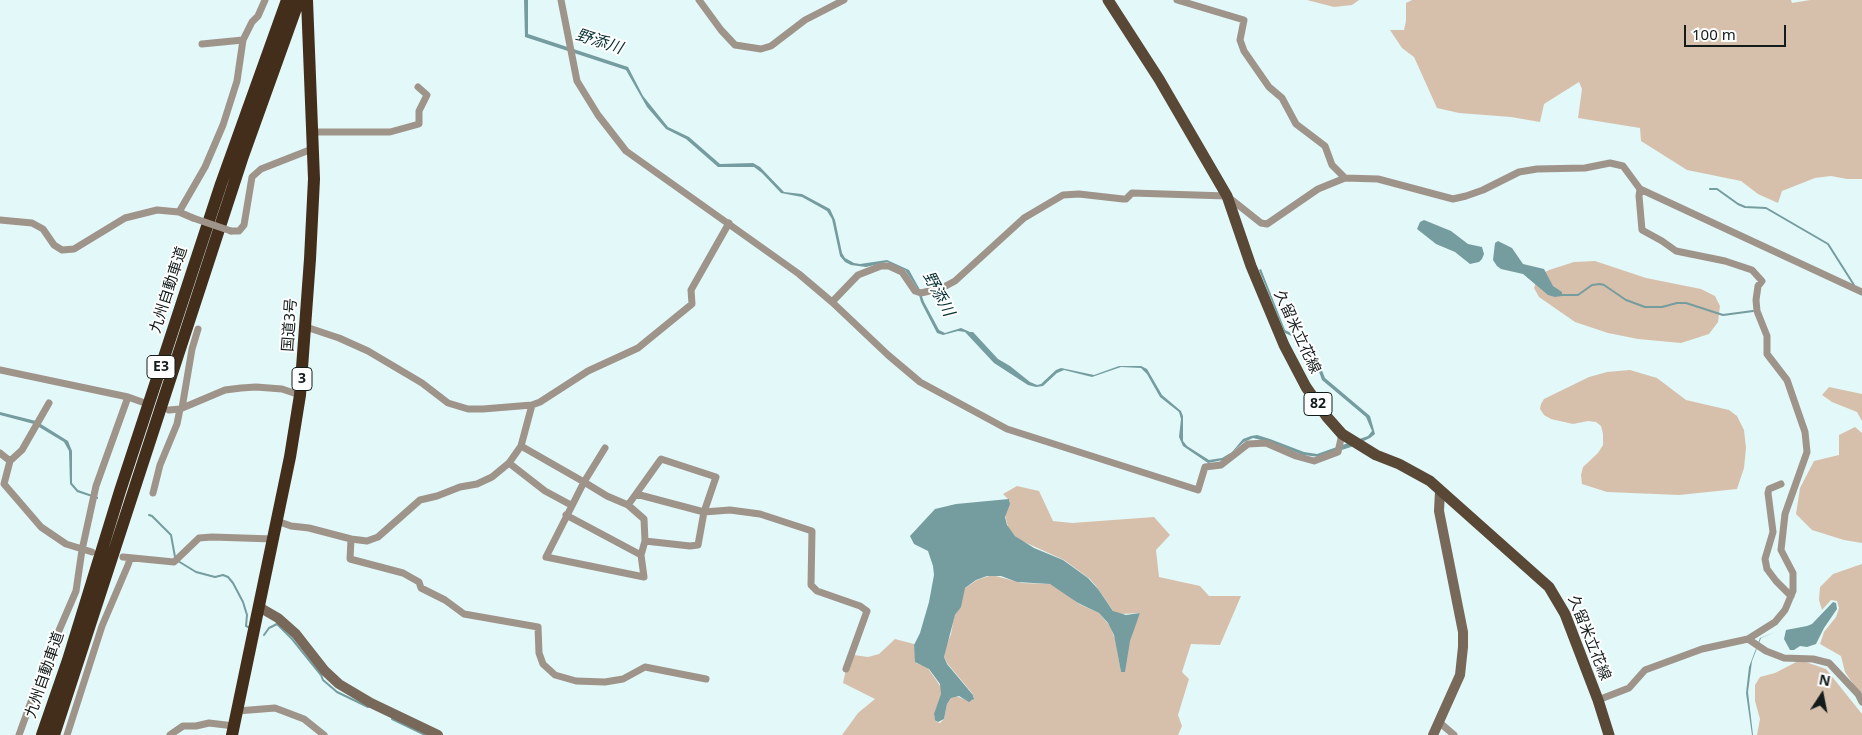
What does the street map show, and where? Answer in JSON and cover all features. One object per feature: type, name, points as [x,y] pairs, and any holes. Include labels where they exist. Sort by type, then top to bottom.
[{"type":"highway","name":"九州自動車道","points":[[42,735],[68,660],[120,491],[221,184],[287,0]]},
{"type":"highway","name":"九州自動車道","points":[[54,735],[240,164],[299,0]]},
{"type":"highway","name":"国道3号","points":[[233,730],[277,521],[300,395],[306,327],[314,179],[307,0]]},
{"type":"main road","name":"久留米立花線","points":[[1108,0],[1159,79],[1227,196],[1251,266],[1284,344],[1306,386],[1327,417],[1342,434],[1376,455],[1417,473],[1440,490],[1550,587],[1565,614],[1598,700],[1609,735]]},
{"type":"street","points":[[179,212],[205,167],[223,125],[237,81],[243,40],[252,22],[258,16],[264,0]]},
{"type":"street","points":[[561,0],[577,81],[626,151],[799,274],[920,382],[1007,429],[1198,490],[1205,467],[1221,465],[1248,444],[1266,443],[1296,456],[1314,461],[1338,452],[1342,434]]},
{"type":"street","points":[[699,0],[735,46],[760,49],[771,46],[805,20],[844,0]]},
{"type":"street","points":[[1176,0],[1244,20],[1240,40],[1244,51],[1269,87],[1282,98],[1296,124],[1325,146],[1332,165],[1345,178]]},
{"type":"street","points":[[202,44],[243,40]]},
{"type":"street","points":[[312,132],[390,132],[420,124],[419,111],[427,95],[418,86]]},
{"type":"street","points":[[0,220],[32,223],[43,230],[54,245],[62,250],[74,249],[125,218],[157,210],[179,212],[231,231],[239,231],[244,225],[252,177],[261,169],[312,149]]},
{"type":"street","points":[[832,302],[858,275],[881,266],[889,266],[902,272],[916,291],[921,293],[942,288],[956,281],[1024,218],[1063,195],[1079,194],[1123,199],[1126,199],[1132,193],[1227,196],[1261,223],[1267,224],[1318,189],[1345,178],[1378,179],[1453,199],[1483,190],[1519,172],[1537,169],[1585,168],[1610,163],[1623,166],[1640,189],[1862,292]]},
{"type":"street","points":[[1598,700],[1630,688],[1645,670],[1702,649],[1748,639],[1775,622],[1785,610],[1793,591],[1793,573],[1781,550],[1785,514],[1808,452],[1805,432],[1787,380],[1767,354],[1767,336],[1757,311],[1756,300],[1758,286],[1762,281],[1752,270],[1725,260],[1676,251],[1642,230],[1640,189]]},
{"type":"street","points":[[306,327],[339,338],[368,351],[422,383],[448,403],[483,410],[532,405],[540,402],[588,371],[638,348],[692,304],[691,290],[729,223]]},
{"type":"street","points":[[153,493],[160,465],[177,424],[192,349],[198,329]]},
{"type":"street","points":[[0,370],[128,397],[142,402]]},
{"type":"street","points":[[169,410],[181,408],[225,390],[256,386],[282,389],[300,395]]},
{"type":"street","points":[[19,735],[45,663],[76,591],[82,550],[96,486],[128,397]]},
{"type":"street","points":[[49,403],[22,450],[10,461],[4,484],[41,527],[66,544],[92,552]]},
{"type":"street","points":[[277,521],[291,526],[309,528],[352,539],[367,541],[378,537],[420,500],[460,487],[477,484],[492,477],[509,463],[521,446],[532,405]]},
{"type":"street","points":[[521,446],[584,482],[607,496],[628,505],[644,519],[644,541],[641,555],[644,578],[546,557],[571,505],[584,482],[605,448]]},
{"type":"street","points":[[0,453],[10,461]]},
{"type":"street","points":[[628,505],[661,458],[716,477],[704,512],[698,545],[690,546],[644,541]]},
{"type":"street","points":[[509,463],[545,491],[571,505]]},
{"type":"street","points":[[1781,484],[1770,488],[1768,494],[1773,532],[1765,559],[1767,569],[1791,596]]},
{"type":"street","points":[[1433,735],[1460,675],[1464,647],[1463,632],[1439,511],[1440,490]]},
{"type":"street","points":[[636,494],[704,512],[730,510],[760,514],[812,531],[811,585],[817,591],[860,606],[867,612],[846,669]]},
{"type":"street","points":[[566,515],[641,555]]},
{"type":"street","points":[[67,735],[126,558],[176,559],[199,538],[273,539]]},
{"type":"street","points":[[352,539],[350,559],[403,573],[419,582],[421,588],[446,600],[464,614],[538,627],[539,653],[543,664],[555,675],[576,681],[605,682],[623,679],[645,667],[706,679]]},
{"type":"street","points":[[259,607],[278,618],[296,634],[325,671],[339,684],[371,704],[438,735]]},
{"type":"street","points":[[1748,639],[1766,651],[1784,658],[1813,659],[1829,663],[1858,694],[1862,702]]},
{"type":"street","points":[[237,711],[276,708],[304,719],[324,735]]},
{"type":"street","points":[[1439,722],[1454,735]]},
{"type":"street","points":[[170,735],[182,726],[196,726],[209,723],[233,730]]},
{"type":"shaded area","points":[[1307,0],[1359,0],[1352,5],[1334,7]]},
{"type":"shaded area","points":[[1412,0],[1791,0],[1792,3],[1810,0],[1862,0],[1862,179],[1831,176],[1815,178],[1782,191],[1778,203],[1758,194],[1741,181],[1687,170],[1641,141],[1640,128],[1578,118],[1582,89],[1579,82],[1544,104],[1540,122],[1511,117],[1459,113],[1437,108],[1414,57],[1402,48],[1390,30],[1404,30],[1406,3]]},
{"type":"shaded area","points":[[1595,261],[1646,278],[1701,289],[1715,296],[1720,306],[1718,322],[1709,334],[1681,343],[1638,339],[1608,333],[1575,322],[1539,297],[1534,288],[1539,275],[1549,270],[1574,262]]},
{"type":"shaded area","points":[[1630,370],[1657,378],[1686,400],[1729,410],[1737,416],[1744,430],[1746,448],[1744,468],[1737,489],[1679,495],[1607,492],[1582,484],[1581,475],[1583,467],[1598,453],[1603,445],[1601,426],[1596,422],[1588,421],[1573,424],[1551,419],[1544,415],[1540,409],[1541,404],[1544,399],[1589,377],[1607,372]]},
{"type":"shaded area","points":[[1829,387],[1862,394],[1862,421],[1857,412],[1832,402],[1822,395]]},
{"type":"shaded area","points":[[1855,427],[1862,433],[1862,543],[1844,540],[1812,530],[1796,514],[1800,488],[1814,461],[1839,455],[1839,435]]},
{"type":"shaded area","points":[[1017,486],[1039,491],[1053,521],[1072,523],[1154,517],[1170,535],[1156,550],[1159,577],[1200,586],[1209,596],[1241,596],[1220,645],[1191,644],[1182,672],[1189,679],[1178,715],[1182,726],[1178,735],[842,735],[858,713],[875,699],[843,683],[846,669],[854,655],[868,657],[879,654],[895,639],[914,644],[916,663],[927,667],[941,687],[941,697],[934,716],[937,722],[940,723],[944,719],[947,704],[951,698],[956,696],[972,701],[974,697],[972,693],[944,657],[954,617],[960,607],[964,589],[977,580],[992,575],[1022,583],[1050,584],[1059,588],[1079,604],[1099,613],[1110,626],[1115,639],[1121,672],[1125,672],[1126,654],[1131,634],[1140,613],[1121,614],[1114,612],[1090,579],[1064,560],[1022,541],[1014,535],[1008,527],[1005,515],[1010,501],[1003,494]]},
{"type":"shaded area","points":[[1862,564],[1862,697],[1845,672],[1841,656],[1820,644],[1824,632],[1836,617],[1839,608],[1837,601],[1831,600],[1822,610],[1819,600],[1820,587],[1833,574]]},
{"type":"shaded area","points":[[1800,660],[1826,669],[1862,714],[1862,735],[1757,735],[1760,719],[1755,701],[1755,685],[1760,677],[1775,673]]},
{"type":"water","points":[[524,0],[528,0],[528,34],[628,67],[643,96],[668,127],[689,137],[720,164],[753,163],[760,167],[784,192],[802,194],[830,209],[835,220],[842,253],[845,258],[860,264],[887,260],[909,270],[939,330],[945,333],[961,328],[973,332],[998,359],[1030,382],[1037,385],[1041,384],[1056,370],[1061,368],[1094,375],[1119,366],[1141,366],[1147,369],[1162,395],[1181,411],[1183,416],[1183,441],[1187,446],[1209,460],[1222,458],[1232,452],[1243,439],[1257,435],[1304,452],[1317,454],[1368,436],[1372,431],[1366,417],[1322,380],[1309,344],[1285,333],[1259,270],[1261,269],[1285,330],[1311,343],[1325,378],[1370,416],[1375,434],[1351,447],[1320,457],[1303,455],[1253,438],[1244,442],[1223,460],[1208,463],[1183,446],[1179,437],[1181,419],[1179,412],[1160,397],[1147,374],[1141,368],[1121,367],[1092,377],[1064,370],[1057,373],[1043,386],[1028,385],[994,363],[965,332],[958,331],[943,335],[937,333],[921,302],[917,288],[905,270],[887,262],[866,267],[851,265],[845,262],[840,256],[832,219],[827,211],[802,197],[781,193],[754,167],[718,167],[686,139],[666,129],[647,107],[626,70],[525,37]]},
{"type":"water","points":[[1424,220],[1451,231],[1468,244],[1482,247],[1484,254],[1482,259],[1479,262],[1470,264],[1455,252],[1436,244],[1417,229],[1420,222]]},
{"type":"water","points":[[1498,241],[1512,248],[1523,264],[1544,269],[1553,286],[1562,292],[1562,296],[1548,295],[1523,274],[1501,269],[1497,266],[1493,260],[1495,243]]},
{"type":"water","points":[[0,412],[36,421],[68,441],[72,451],[72,483],[78,490],[98,497],[98,499],[77,492],[70,484],[69,451],[64,442],[34,424],[0,415]]},
{"type":"water","points":[[1009,499],[1010,504],[1005,517],[1007,525],[1015,536],[1034,548],[1063,560],[1088,578],[1113,611],[1126,615],[1140,613],[1130,641],[1125,672],[1121,672],[1114,635],[1108,623],[1099,613],[1078,603],[1050,584],[1017,582],[1001,576],[987,576],[976,580],[965,588],[961,607],[955,615],[944,657],[947,664],[973,695],[974,699],[969,702],[959,696],[951,698],[947,704],[944,719],[938,722],[935,720],[934,714],[941,694],[940,684],[929,669],[915,662],[914,645],[920,633],[929,602],[934,575],[933,566],[928,551],[914,544],[910,536],[935,509],[956,504]]},
{"type":"water","points":[[1833,602],[1836,603],[1837,609],[1816,644],[1807,647],[1800,646],[1790,650],[1784,639],[1786,630],[1812,624]]},
{"type":"water","points":[[1776,632],[1761,638],[1752,661],[1748,692],[1752,735],[1746,693],[1749,667],[1760,638]]},
{"type":"waterway","points":[[1710,189],[1717,189],[1745,207],[1766,208],[1828,244],[1854,285]]},
{"type":"waterway","points":[[1562,295],[1578,295],[1592,285],[1600,284],[1626,300],[1645,307],[1662,307],[1686,303],[1723,315],[1753,311]]},
{"type":"waterway","points":[[149,515],[171,535],[175,557]]},
{"type":"waterway","points":[[178,561],[196,572],[215,577],[223,575],[228,577],[243,602],[247,615],[246,626],[248,627]]},
{"type":"waterway","points":[[264,635],[269,628],[277,624],[292,639],[323,680],[337,692],[368,707]]},
{"type":"waterway","points":[[392,719],[425,735]]},
{"type":"water label","name":"野添川","points":[[599,42]]},
{"type":"water label","name":"野添川","points":[[938,294]]}]
